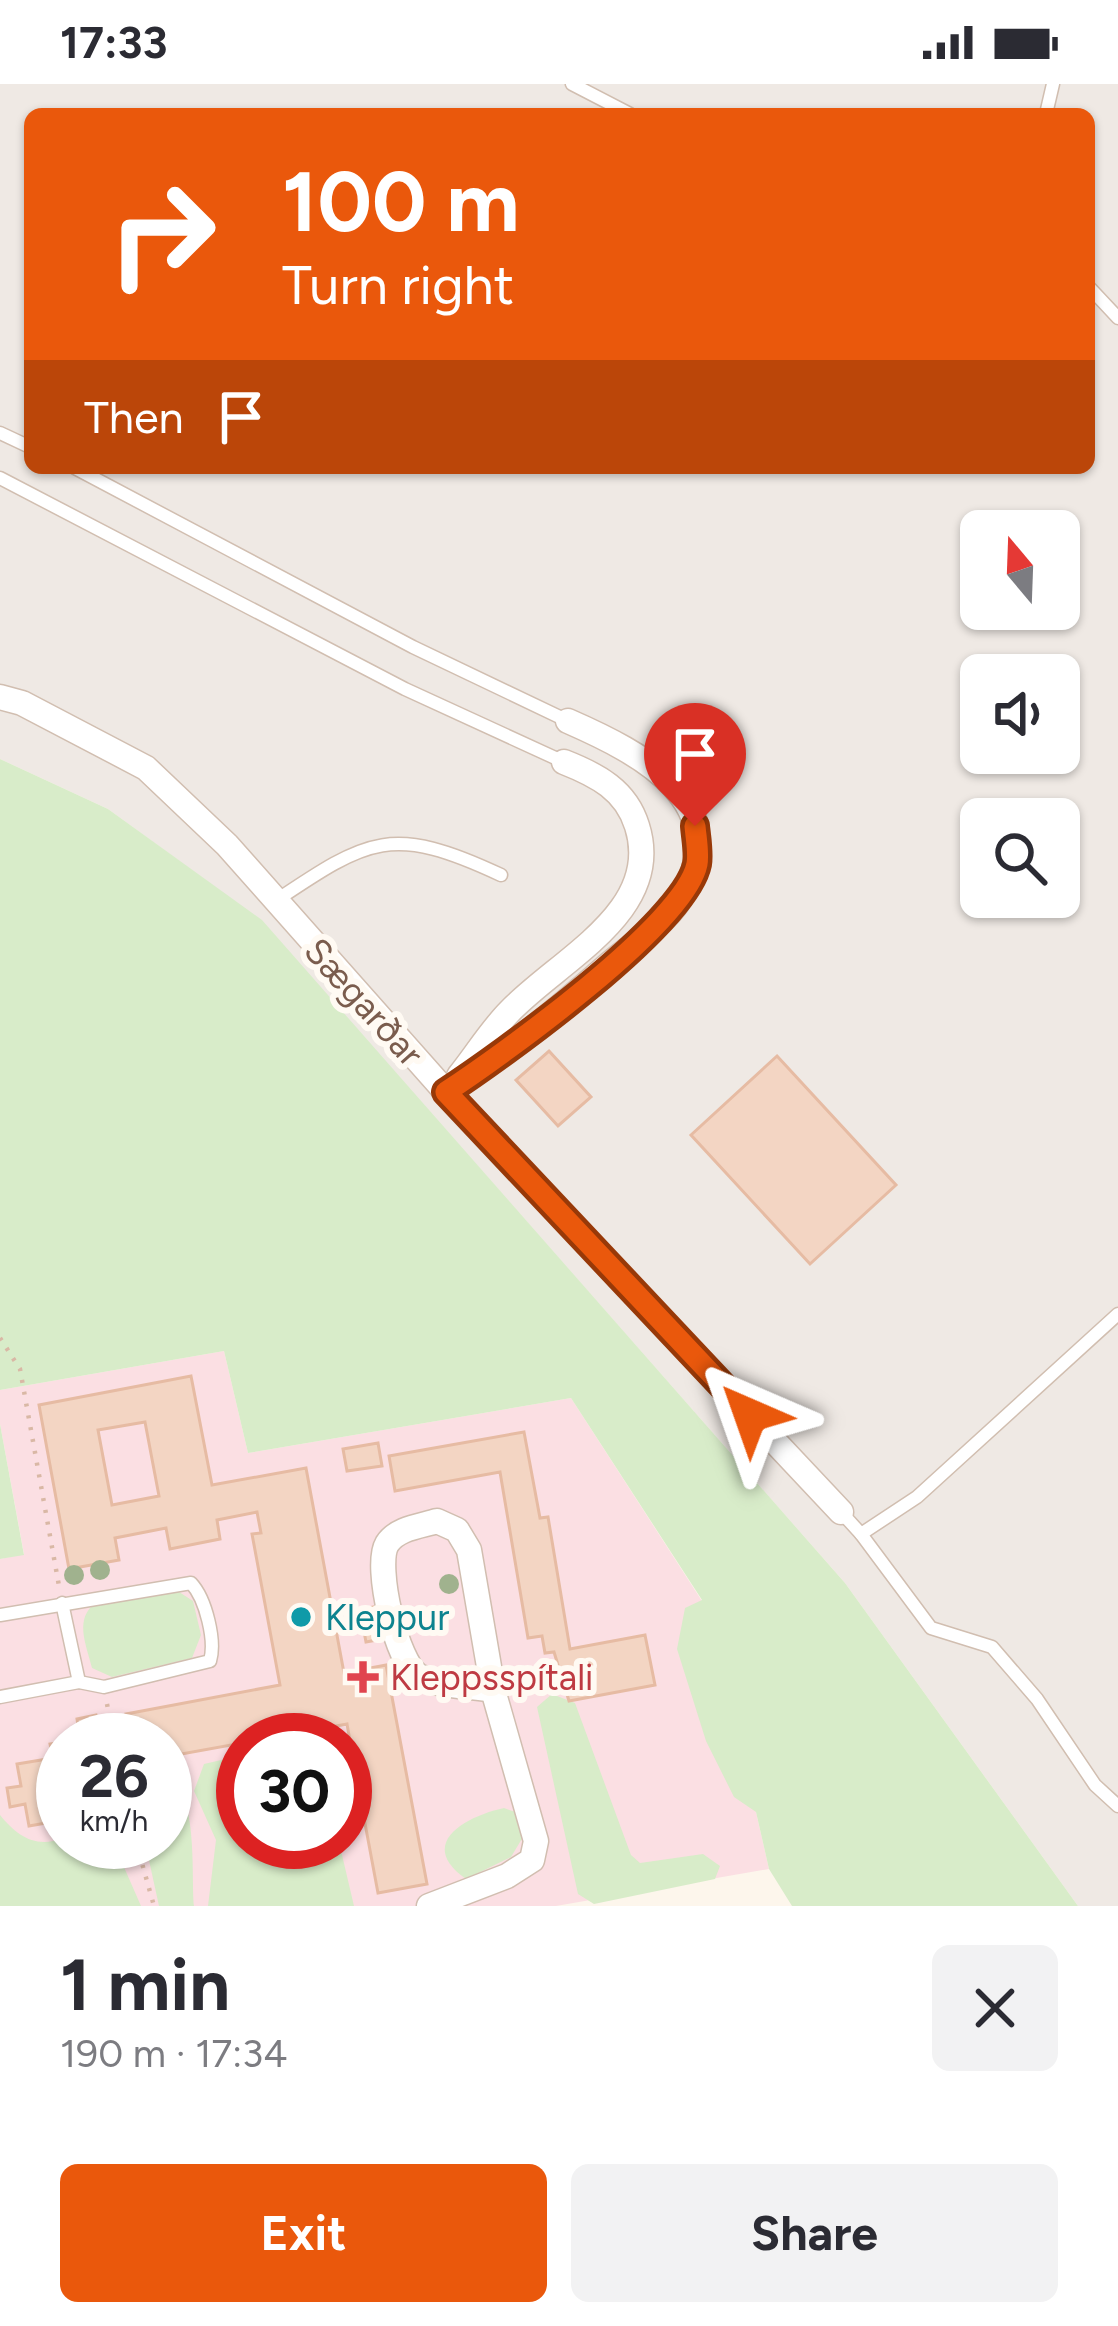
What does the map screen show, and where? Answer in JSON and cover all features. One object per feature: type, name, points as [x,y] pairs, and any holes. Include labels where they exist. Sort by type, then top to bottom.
[{"type":"street","name":"Sægarðar","points":[[0,697],[22,703],[146,768],[227,845],[446,1092],[842,1512]]},
{"type":"street","points":[[446,1092],[520,1043],[678,903],[697,864],[695,826],[670,778],[640,753],[568,721]]},
{"type":"street","points":[[446,1092],[510,1011],[623,908],[636,883],[644,849],[635,817],[618,790],[564,762]]},
{"type":"street","points":[[429,1906],[507,1876],[532,1861],[536,1841],[493,1690],[469,1550],[457,1531],[437,1521],[400,1532],[386,1545],[382,1565],[401,1660],[420,1678],[493,1690]]},
{"type":"lane","points":[[572,84],[618,108]]},
{"type":"lane","points":[[1095,293],[1118,318]]},
{"type":"lane","points":[[86,474],[413,646],[568,721]]},
{"type":"lane","points":[[0,478],[405,688],[564,762]]},
{"type":"lane","points":[[273,902],[351,850],[394,842],[428,846],[501,875]]},
{"type":"lane","points":[[861,1534],[917,1497],[1118,1314]]},
{"type":"lane","points":[[842,1512],[931,1628],[992,1647],[1037,1699],[1095,1785],[1118,1806]]},
{"type":"lane","points":[[0,1615],[179,1581],[199,1591],[213,1649],[210,1661],[104,1687],[79,1682],[0,1697]]},
{"type":"lane","points":[[62,1604],[79,1682]]},
{"type":"path","points":[[0,1338],[20,1369],[62,1604]]},
{"type":"path","points":[[104,1687],[109,1713]]},
{"type":"path","points":[[144,1869],[154,1906]]},
{"type":"shaded area","points":[[0,84],[1118,84],[1118,1906],[1078,1906],[845,1583],[262,921],[108,809],[0,759]]},
{"type":"shaded area","name":"Kleppsspítali","points":[[224,1351],[248,1453],[571,1398],[711,1615],[769,1869],[556,1906],[0,1906],[0,1559],[24,1554],[0,1424],[0,1390]]},
{"type":"green space","points":[[0,759],[108,809],[262,920],[845,1583],[1078,1906],[792,1906],[769,1869],[756,1812],[734,1797],[706,1741],[677,1649],[685,1608],[702,1600],[571,1398],[248,1453],[224,1351],[0,1390]]},
{"type":"green space","points":[[0,1424],[24,1555],[0,1559]]},
{"type":"green space","points":[[176,1590],[193,1601],[201,1635],[192,1658],[112,1677],[92,1668],[83,1627],[92,1606]]},
{"type":"green space","points":[[552,1694],[575,1703],[631,1855],[640,1863],[703,1854],[720,1866],[715,1879],[594,1904],[578,1894],[537,1707]]},
{"type":"green space","points":[[216,1761],[216,1840],[194,1791],[204,1764]]},
{"type":"green space","points":[[504,1808],[518,1813],[523,1837],[511,1857],[466,1879],[451,1866],[446,1843],[462,1824]]},
{"type":"green space","points":[[0,1815],[13,1829],[36,1841],[36,1869],[125,1869],[141,1906],[0,1906]]},
{"type":"green space","points":[[216,1840],[216,1869],[345,1869],[354,1906],[208,1906]]},
{"type":"green space","points":[[192,1854],[194,1906],[159,1906],[151,1869],[192,1869]]},
{"type":"building","points":[[549,1051],[591,1097],[558,1126],[516,1080]]},
{"type":"building","points":[[777,1056],[896,1185],[810,1264],[691,1135]]},
{"type":"building","name":"Kleppur","points":[[191,1376],[212,1485],[306,1468],[344,1673],[386,1665],[427,1884],[378,1893],[372,1861],[372,1713],[216,1713],[216,1748],[192,1752],[192,1713],[131,1713],[280,1685],[252,1534],[261,1533],[257,1512],[217,1520],[220,1539],[170,1549],[166,1528],[115,1538],[119,1560],[69,1569],[39,1405]],"holes":[[[145,1422],[159,1496],[112,1505],[98,1430]]]},
{"type":"building","points":[[524,1432],[540,1518],[548,1517],[570,1649],[645,1635],[655,1685],[569,1701],[554,1652],[545,1653],[542,1636],[528,1638],[500,1472],[395,1491],[389,1456]]},
{"type":"building","points":[[378,1443],[382,1466],[347,1471],[343,1449]]},
{"type":"building","points":[[382,1605],[388,1638],[366,1642],[360,1610]]},
{"type":"building","points":[[36,1761],[36,1825],[29,1826],[25,1804],[10,1807],[7,1788],[21,1786],[17,1764]]},
{"type":"place","name":"Kleppur","points":[[301,1617]]},
{"type":"place","name":"Kleppsspítali","points":[[363,1677]]},
{"type":"route","points":[[695,826],[697,864],[678,903],[520,1043],[446,1092],[750,1415]]}]
